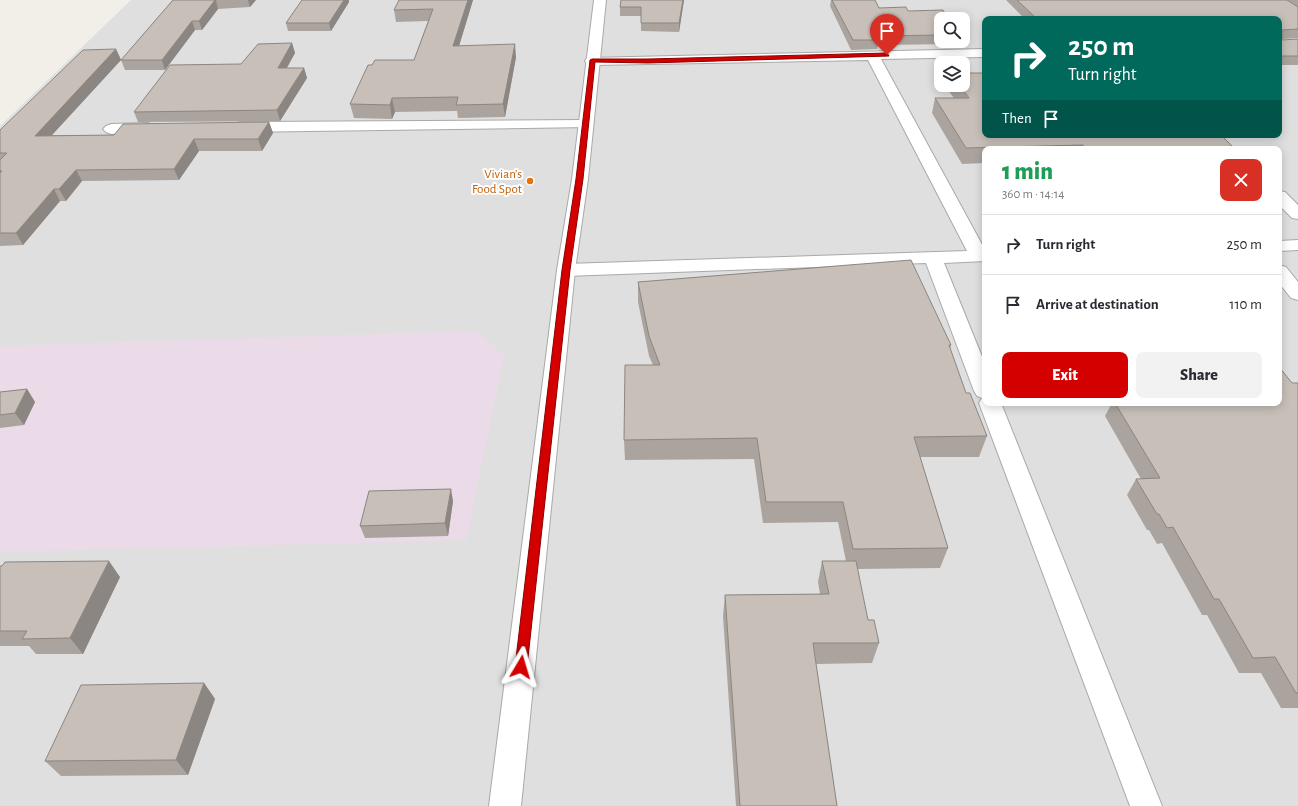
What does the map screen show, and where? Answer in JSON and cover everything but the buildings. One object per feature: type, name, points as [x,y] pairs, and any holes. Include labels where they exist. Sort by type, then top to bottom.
[{"type":"street","points":[[505,806],[566,270],[580,179],[592,60],[600,0]]},
{"type":"street","points":[[592,60],[648,61],[982,53]]},
{"type":"street","points":[[566,270],[982,256],[872,55]]},
{"type":"street","points":[[222,128],[585,124]]},
{"type":"street","points":[[111,128],[159,128]]},
{"type":"street","points":[[1282,199],[1298,214]]},
{"type":"street","points":[[1282,246],[1298,245]]},
{"type":"street","points":[[933,258],[982,383]]},
{"type":"street","points":[[1282,275],[1298,294]]},
{"type":"street","points":[[991,406],[1146,806]]},
{"type":"shaded area","points":[[131,0],[1298,0],[1298,806],[0,806],[0,126]]},
{"type":"shaded area","points":[[476,331],[504,355],[466,540],[0,552],[0,346]]},
{"type":"place","name":"Vivian’s Food Spot","points":[[530,181]]},
{"type":"route","points":[[521,667],[566,270],[580,179],[592,60],[648,61],[796,56],[887,55]]}]
